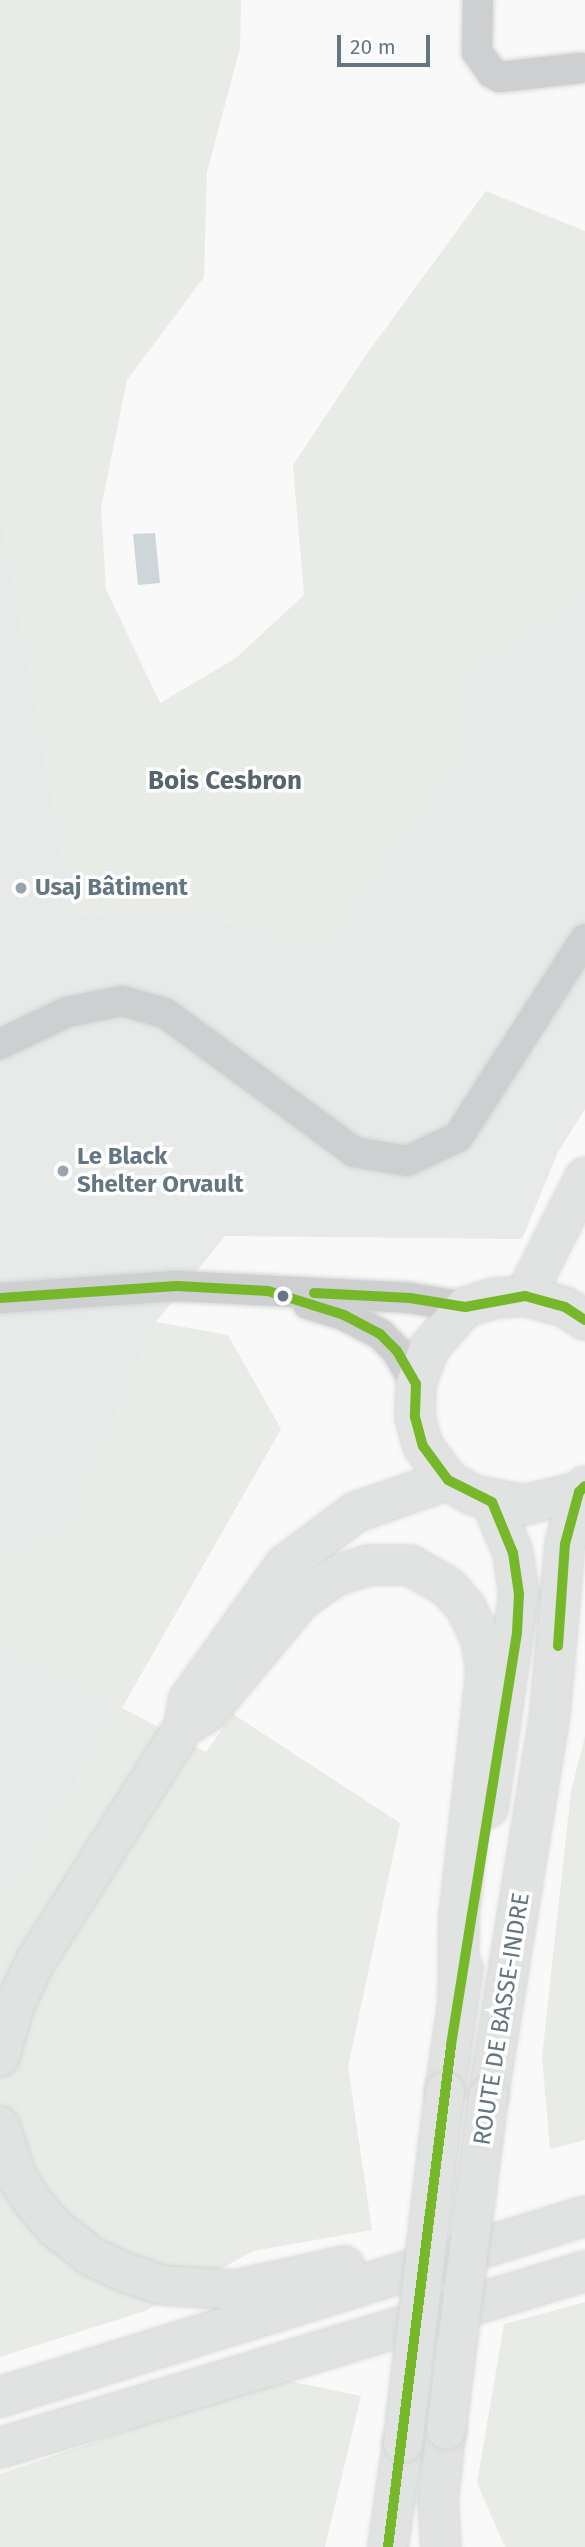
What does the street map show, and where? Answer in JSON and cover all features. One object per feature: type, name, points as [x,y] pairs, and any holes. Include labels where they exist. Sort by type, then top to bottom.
[{"type":"main road","points":[[525,1296],[585,1177]]},
{"type":"main road","points":[[582,1489],[524,1505],[492,1502],[448,1480],[423,1446],[415,1418],[416,1384],[429,1348],[465,1307],[495,1298],[525,1296],[565,1307],[585,1320]]},
{"type":"main road","points":[[0,2057],[15,2004],[35,1962],[184,1726],[189,1699],[285,1565],[356,1513],[448,1480]]},
{"type":"main road","name":"ROUTE DE BASSE-INDRE","points":[[441,2547],[438,2501],[488,2096],[550,1712],[565,1544],[582,1489]]},
{"type":"main road","name":"ROUTE DE BASSE-INDRE","points":[[388,2547],[445,2092],[517,1633],[519,1594],[513,1553],[492,1502]]},
{"type":"main road","points":[[184,1726],[208,1712],[302,1600],[335,1576],[368,1565],[410,1565],[448,1587],[466,1608],[481,1639],[486,1672],[459,1918],[458,2000]]},
{"type":"main road","points":[[0,2126],[18,2178],[54,2227],[92,2257],[162,2285],[236,2290],[389,2254],[445,2260]]},
{"type":"main road","points":[[0,2397],[585,2216]]},
{"type":"main road","points":[[0,2448],[585,2271]]},
{"type":"street","points":[[478,0],[477,52],[492,73],[500,77],[580,68]]},
{"type":"street","points":[[0,1044],[67,1012],[122,1001],[165,1013],[354,1152],[407,1161],[458,1136],[585,939]]},
{"type":"street","points":[[0,1298],[177,1286],[410,1298],[465,1307]]},
{"type":"street","points":[[268,1291],[344,1315],[380,1334],[397,1351],[416,1384]]},
{"type":"shaded area","points":[[0,0],[241,0],[240,48],[207,172],[204,277],[127,380],[101,508],[106,589],[160,703],[236,658],[304,595],[293,465],[366,355],[486,191],[585,231],[585,589],[579,598],[461,677],[461,754],[325,952],[184,908],[74,914],[0,502]]},
{"type":"shaded area","points":[[0,502],[74,914],[184,908],[325,952],[461,754],[461,677],[578,598],[585,589],[585,1109],[558,1152],[522,1239],[225,1236],[156,1322],[68,1527],[0,1560]]},
{"type":"shaded area","points":[[155,533],[160,583],[138,585],[133,534]]},
{"type":"shaded area","points":[[156,1322],[228,1335],[281,1429],[122,1708],[206,1752],[233,1714],[400,1823],[348,2067],[372,2230],[253,2251],[145,2311],[0,2357],[0,1909],[121,1708],[0,1644],[0,1560],[68,1527]]},
{"type":"shaded area","points":[[0,1644],[121,1708],[0,1909]]},
{"type":"shaded area","points":[[585,1736],[585,2140],[550,2149],[542,2057],[571,1791]]},
{"type":"shaded area","points":[[585,2302],[585,2547],[505,2547],[477,2483],[504,2324]]},
{"type":"shaded area","points":[[279,2379],[361,2396],[325,2547],[0,2547],[0,2474]]},
{"type":"transit line","points":[[0,1298],[177,1286],[268,1291],[344,1315],[380,1334],[397,1351],[416,1384],[415,1417],[423,1446],[448,1480],[492,1502],[513,1553],[519,1594],[517,1633],[451,2046],[388,2547]]},
{"type":"transit line","points":[[314,1293],[410,1298],[465,1307],[525,1296],[565,1307],[585,1320]]},
{"type":"transit line","points":[[558,1646],[565,1544],[579,1492],[585,1486]]},
{"type":"place","name":"Usaj Bâtiment","points":[[21,888]]},
{"type":"place","name":"Le Black Shelter Orvault","points":[[63,1171]]},
{"type":"district","name":"Bois Cesbron","points":[[225,781]]}]
